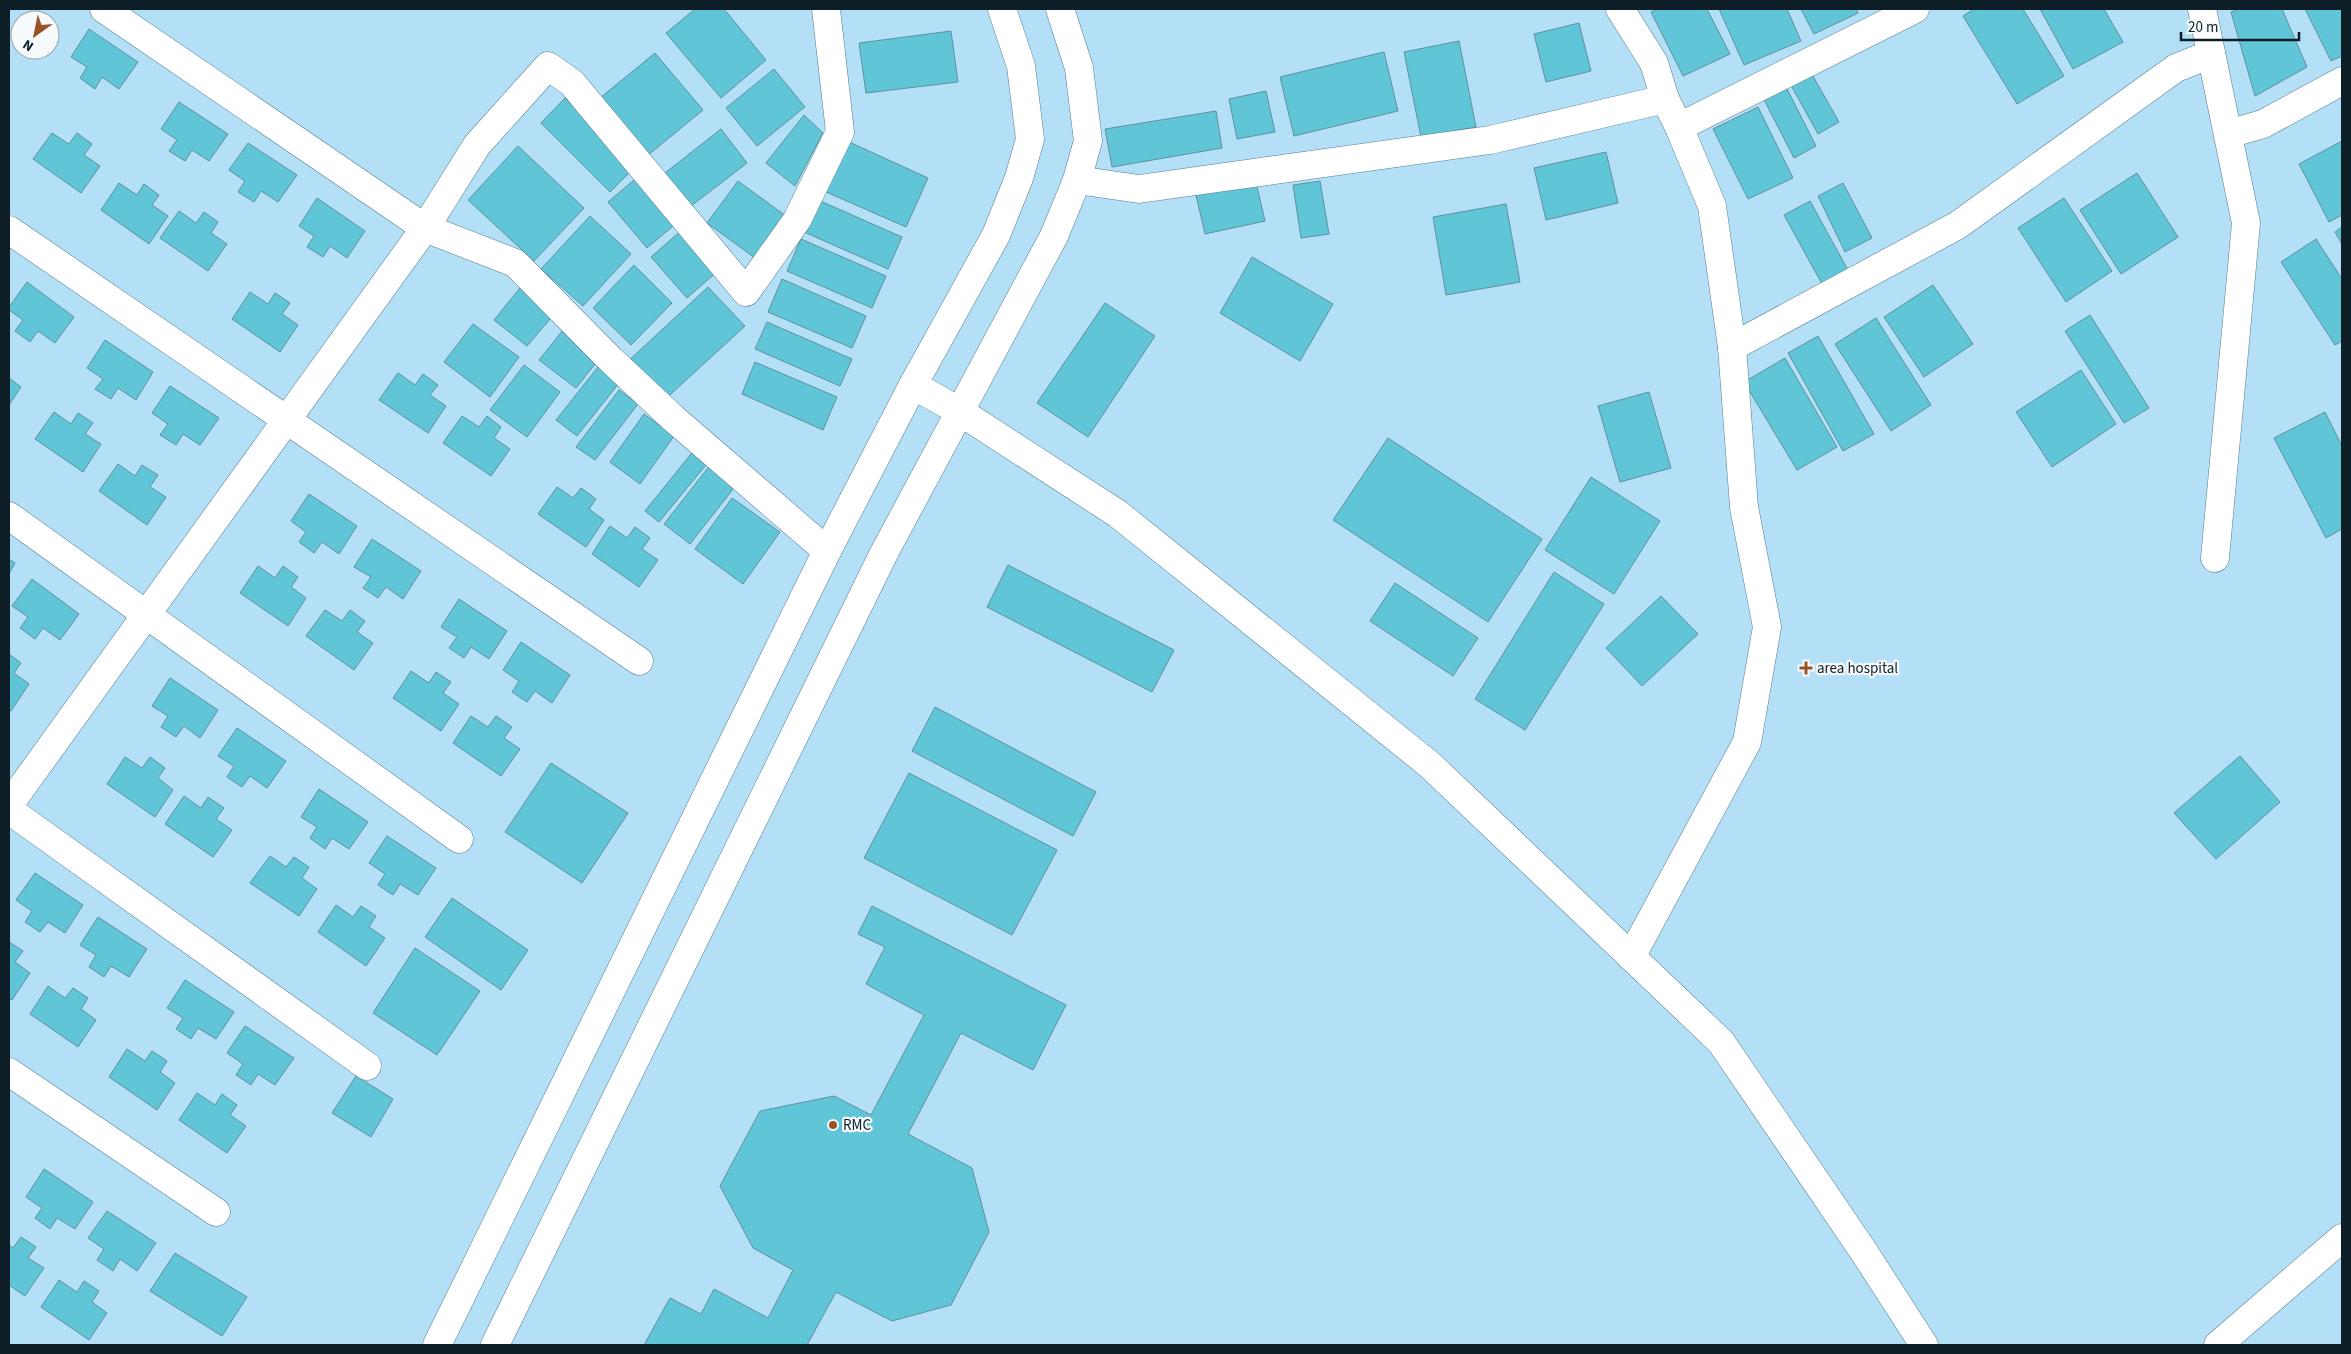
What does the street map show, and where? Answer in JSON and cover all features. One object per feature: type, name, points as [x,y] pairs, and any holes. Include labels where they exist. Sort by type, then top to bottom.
[{"type":"street","points":[[104,9],[425,228],[515,263],[610,359],[674,418],[827,551]]},
{"type":"street","points":[[9,805],[425,228],[477,145],[548,66],[572,83],[746,292],[797,220],[840,132],[826,9]]},
{"type":"street","points":[[437,1345],[827,551],[913,385],[996,235],[1019,178],[1030,139],[1021,66],[1002,9]]},
{"type":"street","points":[[495,1345],[884,553],[1054,236],[1076,180],[1088,141],[1079,68],[1060,9]]},
{"type":"street","points":[[1620,9],[1654,63],[1665,100],[1679,127],[1712,206],[1732,347],[1744,508],[1767,627],[1746,742],[1631,957]]},
{"type":"street","points":[[1679,127],[1915,9]]},
{"type":"street","points":[[2202,9],[2246,223],[2215,558]]},
{"type":"street","points":[[1732,347],[1958,225],[2176,68],[2211,54]]},
{"type":"street","points":[[2228,134],[2263,124],[2342,81]]},
{"type":"street","points":[[1076,180],[1139,189],[1490,140],[1665,100]]},
{"type":"street","points":[[9,230],[639,661]]},
{"type":"street","points":[[913,385],[959,411],[1118,514],[1430,765],[1721,1042],[1864,1252],[1924,1345]]},
{"type":"street","points":[[9,516],[459,839]]},
{"type":"street","points":[[9,810],[368,1066]]},
{"type":"street","points":[[9,1072],[216,1212]]},
{"type":"street","points":[[2218,1345],[2342,1238]]},
{"type":"building","points":[[695,9],[724,9],[766,60],[721,98],[666,33]]},
{"type":"building","points":[[1658,9],[1707,9],[1730,54],[1683,76],[1651,12]]},
{"type":"building","points":[[1719,9],[1787,9],[1801,41],[1744,65]]},
{"type":"building","points":[[1801,9],[1856,9],[1858,13],[1814,34]]},
{"type":"building","points":[[1974,9],[2023,9],[2064,76],[2017,104],[1963,16]]},
{"type":"building","points":[[2040,9],[2104,9],[2123,42],[2073,69]]},
{"type":"building","points":[[2239,9],[2282,9],[2307,67],[2255,96],[2231,12]]},
{"type":"building","points":[[2305,9],[2342,9],[2342,56],[2331,61]]},
{"type":"building","points":[[1579,23],[1591,71],[1546,82],[1534,34]]},
{"type":"building","points":[[89,29],[138,62],[119,89],[102,77],[95,89],[80,78],[87,67],[71,57]]},
{"type":"building","points":[[951,31],[958,82],[866,93],[859,43]]},
{"type":"building","points":[[1459,41],[1476,127],[1421,137],[1404,52]]},
{"type":"building","points":[[1384,52],[1398,111],[1294,136],[1280,77]]},
{"type":"building","points":[[655,53],[703,110],[647,156],[600,98]]},
{"type":"building","points":[[774,69],[805,107],[757,146],[726,108]]},
{"type":"building","points":[[1809,69],[1839,122],[1818,134],[1788,80]]},
{"type":"building","points":[[1781,77],[1816,146],[1794,158],[1758,88]]},
{"type":"building","points":[[1266,91],[1275,132],[1237,139],[1229,99]]},
{"type":"building","points":[[565,98],[634,168],[610,192],[541,123]]},
{"type":"building","points":[[179,102],[228,134],[209,161],[192,150],[185,161],[169,151],[177,140],[161,129]]},
{"type":"building","points":[[1758,107],[1793,178],[1748,199],[1713,129]]},
{"type":"building","points":[[1216,111],[1222,148],[1112,167],[1105,129]]},
{"type":"building","points":[[804,115],[823,133],[795,186],[766,163]]},
{"type":"building","points":[[721,129],[747,163],[691,206],[665,173]]},
{"type":"building","points":[[52,133],[69,144],[77,133],[92,144],[84,155],[100,166],[81,193],[33,159]]},
{"type":"building","points":[[847,141],[928,178],[906,227],[824,191]]},
{"type":"building","points":[[2342,141],[2342,215],[2329,222],[2299,164]]},
{"type":"building","points":[[248,143],[297,175],[278,202],[261,191],[254,202],[238,192],[245,181],[229,170]]},
{"type":"building","points":[[518,146],[584,208],[534,261],[468,200]]},
{"type":"building","points":[[1606,152],[1618,203],[1546,220],[1534,168]]},
{"type":"building","points":[[2137,173],[2178,237],[2121,274],[2080,210]]},
{"type":"building","points":[[640,175],[679,221],[647,248],[608,202]]},
{"type":"building","points":[[1255,178],[1265,221],[1205,234],[1195,191]]},
{"type":"building","points":[[738,181],[786,216],[755,258],[707,223]]},
{"type":"building","points":[[1320,181],[1329,234],[1301,238],[1293,185]]},
{"type":"building","points":[[119,183],[137,195],[144,184],[159,195],[152,205],[168,216],[149,244],[101,210]]},
{"type":"building","points":[[1843,183],[1872,238],[1845,252],[1818,196]]},
{"type":"building","points":[[317,198],[365,231],[347,258],[330,246],[323,257],[307,247],[314,236],[299,226]]},
{"type":"building","points":[[2064,198],[2112,271],[2066,302],[2018,228]]},
{"type":"building","points":[[818,200],[902,237],[888,269],[804,232]]},
{"type":"building","points":[[1810,201],[1848,270],[1822,284],[1784,215]]},
{"type":"building","points":[[1506,204],[1520,282],[1446,295],[1433,217]]},
{"type":"building","points":[[179,211],[196,223],[204,212],[218,222],[211,233],[227,244],[208,271],[160,238]]},
{"type":"building","points":[[590,216],[631,254],[583,306],[541,269]]},
{"type":"building","points":[[2342,227],[2342,244],[2335,232]]},
{"type":"building","points":[[683,229],[719,270],[687,298],[651,257]]},
{"type":"building","points":[[801,239],[886,276],[872,308],[787,271]]},
{"type":"building","points":[[2316,239],[2342,279],[2342,341],[2335,345],[2281,262]]},
{"type":"building","points":[[1252,257],[1333,304],[1300,361],[1220,313]]},
{"type":"building","points":[[634,265],[672,303],[631,345],[593,308]]},
{"type":"building","points":[[782,279],[866,316],[852,348],[768,312]]},
{"type":"building","points":[[27,282],[74,317],[55,343],[38,331],[30,342],[15,331],[23,320],[9,310],[9,307]]},
{"type":"building","points":[[524,283],[557,311],[527,346],[494,320]]},
{"type":"building","points":[[1933,285],[1973,344],[1924,377],[1884,317]]},
{"type":"building","points":[[708,287],[745,326],[660,404],[624,365]]},
{"type":"building","points":[[250,292],[268,304],[275,293],[290,303],[282,314],[298,325],[280,352],[232,319]]},
{"type":"building","points":[[1105,303],[1155,336],[1088,437],[1037,403]]},
{"type":"building","points":[[2090,315],[2149,408],[2124,423],[2065,331]]},
{"type":"building","points":[[1876,318],[1931,405],[1891,431],[1835,344]]},
{"type":"building","points":[[767,322],[852,359],[840,386],[755,349]]},
{"type":"building","points":[[473,324],[519,357],[490,397],[444,362]]},
{"type":"building","points":[[563,330],[599,359],[576,388],[539,360]]},
{"type":"building","points":[[1818,336],[1874,434],[1843,451],[1788,353]]},
{"type":"building","points":[[105,340],[153,372],[136,400],[118,388],[111,399],[95,389],[103,379],[87,368]]},
{"type":"building","points":[[1785,358],[1837,447],[1797,470],[1744,382]]},
{"type":"building","points":[[755,362],[837,397],[823,430],[742,394]]},
{"type":"building","points":[[524,365],[560,392],[527,437],[490,410]]},
{"type":"building","points":[[598,367],[619,383],[577,436],[556,420]]},
{"type":"building","points":[[2081,370],[2116,424],[2052,467],[2016,412]]},
{"type":"building","points":[[398,373],[415,385],[423,374],[438,385],[430,395],[446,406],[428,433],[379,400]]},
{"type":"building","points":[[9,378],[21,387],[9,405]]},
{"type":"building","points":[[170,386],[219,418],[200,445],[183,434],[176,445],[160,435],[168,424],[152,413]]},
{"type":"building","points":[[619,390],[638,404],[595,460],[576,447]]},
{"type":"building","points":[[1649,392],[1671,468],[1620,482],[1598,406]]},
{"type":"building","points":[[54,412],[71,424],[78,413],[93,423],[85,434],[101,444],[83,472],[35,439]]},
{"type":"building","points":[[2325,412],[2342,446],[2342,529],[2326,538],[2274,438]]},
{"type":"building","points":[[644,414],[674,436],[640,484],[610,462]]},
{"type":"building","points":[[462,416],[479,427],[487,416],[501,427],[494,438],[510,449],[491,476],[443,443]]},
{"type":"building","points":[[1388,438],[1542,539],[1488,622],[1333,520]]},
{"type":"building","points":[[695,449],[710,460],[659,522],[645,511]]},
{"type":"building","points":[[118,464],[135,476],[142,465],[158,475],[150,487],[166,497],[147,525],[99,491]]},
{"type":"building","points":[[711,464],[737,484],[690,544],[664,524]]},
{"type":"building","points":[[1591,477],[1660,521],[1614,594],[1545,550]]},
{"type":"building","points":[[557,487],[573,498],[581,488],[596,499],[589,509],[604,520],[586,547],[538,514]]},
{"type":"building","points":[[309,494],[357,526],[339,554],[322,542],[314,553],[299,542],[306,532],[291,521]]},
{"type":"building","points":[[732,498],[780,532],[743,584],[695,549]]},
{"type":"building","points":[[610,526],[627,538],[635,527],[650,538],[642,549],[658,560],[639,587],[592,554]]},
{"type":"building","points":[[372,539],[421,571],[403,599],[386,587],[378,598],[363,588],[371,577],[354,567]]},
{"type":"building","points":[[9,559],[15,563],[9,574]]},
{"type":"building","points":[[1008,565],[1174,650],[1152,692],[987,607]]},
{"type":"building","points":[[258,566],[275,578],[283,566],[298,577],[291,587],[306,598],[288,626],[240,593]]},
{"type":"building","points":[[1554,572],[1604,604],[1525,730],[1475,699]]},
{"type":"building","points":[[32,579],[79,614],[60,640],[43,628],[35,639],[20,628],[28,617],[12,606]]},
{"type":"building","points":[[1395,583],[1478,638],[1453,676],[1370,621]]},
{"type":"building","points":[[1661,596],[1698,634],[1642,686],[1606,648]]},
{"type":"building","points":[[459,599],[507,631],[489,659],[471,647],[464,658],[449,648],[457,637],[441,627]]},
{"type":"building","points":[[325,610],[342,621],[350,610],[365,621],[357,632],[373,643],[354,670],[306,636]]},
{"type":"building","points":[[521,642],[570,675],[552,703],[535,691],[527,702],[512,692],[519,681],[503,670]]},
{"type":"building","points":[[9,654],[21,663],[14,673],[29,684],[11,711],[9,710]]},
{"type":"building","points":[[411,671],[429,683],[436,672],[451,682],[443,693],[459,704],[441,731],[393,698]]},
{"type":"building","points":[[170,678],[218,710],[200,738],[184,726],[176,737],[161,727],[168,716],[152,706]]},
{"type":"building","points":[[935,707],[1096,792],[1073,836],[912,751]]},
{"type":"building","points":[[471,716],[488,727],[496,716],[512,727],[504,738],[520,749],[501,776],[453,743]]},
{"type":"building","points":[[237,728],[286,761],[267,788],[250,776],[242,787],[227,777],[234,766],[218,756]]},
{"type":"building","points":[[2240,756],[2280,802],[2216,859],[2174,813]]},
{"type":"building","points":[[125,757],[142,768],[150,757],[165,768],[158,778],[173,790],[155,817],[107,784]]},
{"type":"building","points":[[551,763],[628,813],[582,883],[505,832]]},
{"type":"building","points":[[909,773],[1057,850],[1012,935],[864,858]]},
{"type":"building","points":[[319,789],[368,822],[349,849],[332,838],[325,849],[310,838],[317,827],[301,817]]},
{"type":"building","points":[[184,796],[201,808],[208,797],[224,808],[216,819],[232,830],[213,857],[165,824]]},
{"type":"building","points":[[387,836],[436,868],[418,895],[400,884],[393,895],[378,885],[385,874],[369,863]]},
{"type":"building","points":[[270,856],[286,867],[294,857],[309,867],[302,878],[317,889],[299,916],[250,883]]},
{"type":"building","points":[[35,873],[83,905],[65,933],[48,922],[40,932],[25,922],[32,911],[16,900]]},
{"type":"building","points":[[452,898],[528,950],[501,990],[425,937]]},
{"type":"building","points":[[336,905],[353,917],[361,906],[376,916],[369,927],[385,938],[366,966],[318,932]]},
{"type":"building","name":"RMC","points":[[872,906],[1066,1005],[1033,1070],[961,1033],[908,1134],[972,1168],[989,1232],[951,1305],[892,1321],[836,1292],[807,1345],[644,1345],[670,1298],[701,1314],[714,1289],[768,1318],[793,1270],[753,1248],[720,1186],[760,1111],[834,1096],[871,1115],[924,1015],[866,984],[885,947],[858,934]]},
{"type":"building","points":[[98,917],[147,949],[129,977],[111,966],[104,977],[89,967],[96,955],[80,945]]},
{"type":"building","points":[[9,942],[23,951],[15,962],[30,973],[12,1000],[9,998]]},
{"type":"building","points":[[415,948],[480,991],[437,1055],[373,1013]]},
{"type":"building","points":[[185,980],[234,1012],[216,1039],[198,1028],[191,1039],[176,1029],[183,1018],[167,1008]]},
{"type":"building","points":[[48,986],[65,998],[73,988],[88,998],[81,1009],[96,1020],[78,1047],[30,1014]]},
{"type":"building","points":[[245,1026],[294,1058],[275,1085],[258,1074],[251,1085],[236,1075],[243,1064],[227,1053]]},
{"type":"building","points":[[127,1049],[145,1061],[152,1051],[167,1061],[160,1072],[175,1083],[157,1110],[109,1077]]},
{"type":"building","points":[[356,1076],[393,1099],[371,1137],[332,1113]]},
{"type":"building","points":[[197,1093],[215,1105],[222,1094],[237,1105],[230,1115],[246,1126],[227,1153],[179,1120]]},
{"type":"building","points":[[44,1169],[93,1202],[75,1229],[57,1218],[50,1229],[35,1218],[42,1208],[26,1197]]},
{"type":"building","points":[[107,1211],[156,1243],[137,1271],[120,1259],[113,1271],[97,1260],[104,1249],[88,1238]]},
{"type":"building","points":[[21,1237],[36,1247],[28,1258],[44,1268],[25,1296],[9,1285],[9,1245],[13,1248]]},
{"type":"building","points":[[175,1253],[247,1297],[222,1336],[150,1291]]},
{"type":"building","points":[[59,1280],[77,1292],[84,1281],[99,1291],[92,1302],[107,1313],[89,1340],[41,1307]]},
{"type":"place","name":"area hospital","points":[[1806,668]]},
{"type":"place","name":"RMC","points":[[833,1125]]}]
